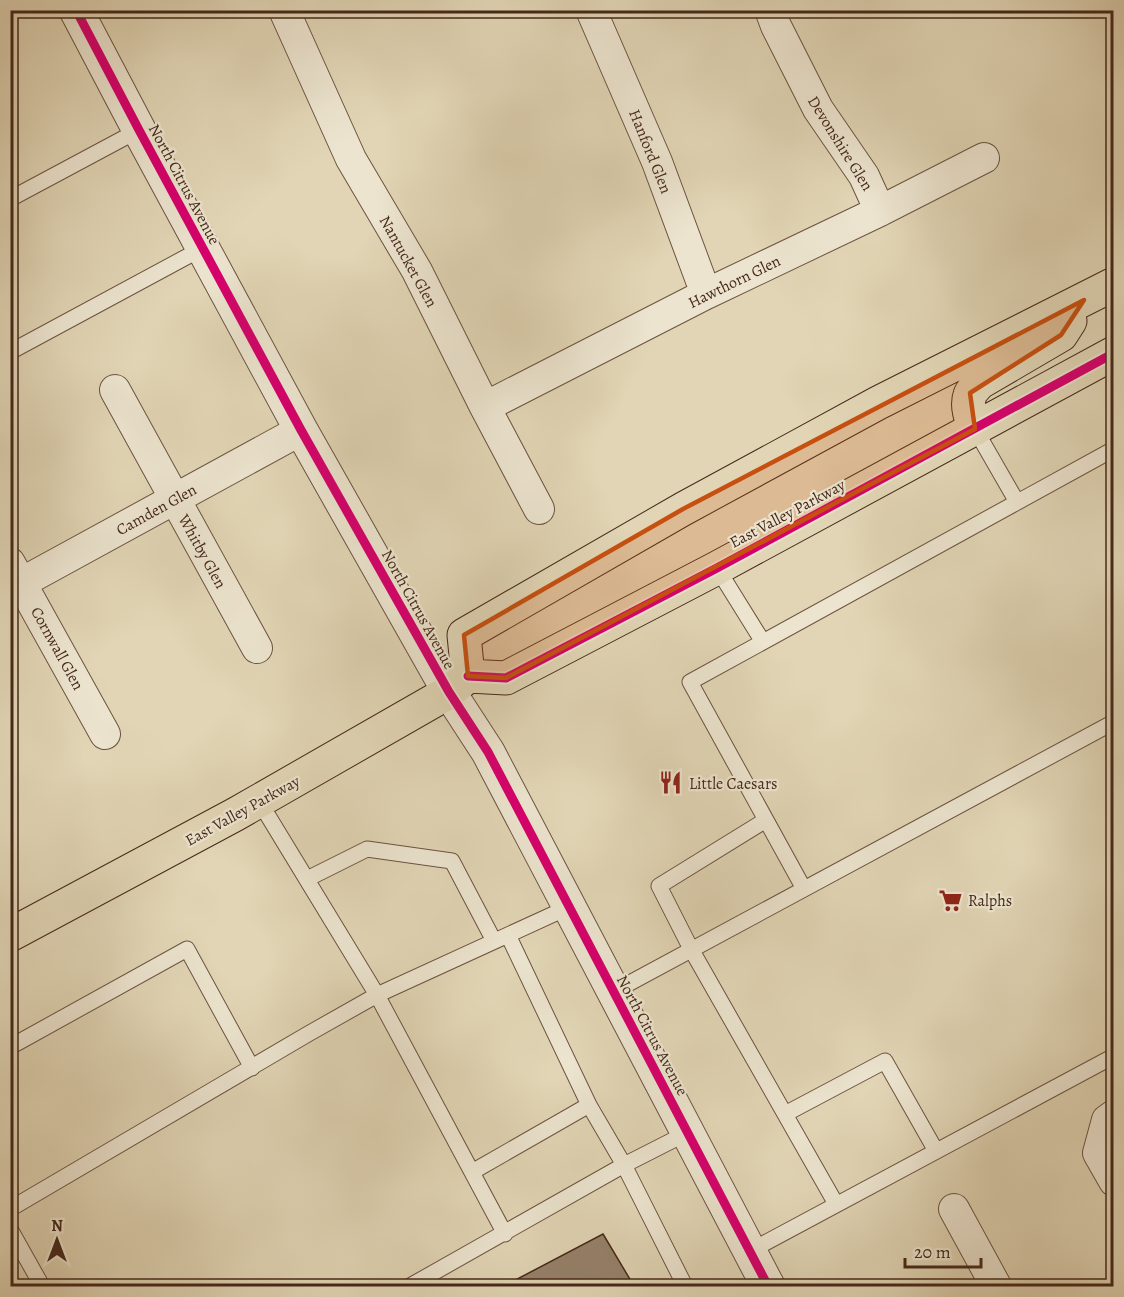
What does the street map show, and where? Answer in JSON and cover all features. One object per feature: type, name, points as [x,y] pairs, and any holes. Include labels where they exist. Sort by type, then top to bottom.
[{"type":"main road","points":[[459,684],[464,635],[683,509],[878,403],[1113,284]]},
{"type":"main road","points":[[975,429],[970,416],[970,393],[979,383],[1061,335],[1084,300]]},
{"type":"main road","name":"East Valley Parkway","points":[[10,935],[259,801],[459,684],[506,678],[717,568],[1113,353]]},
{"type":"street","name":"North Citrus Avenue","points":[[76,10],[301,430],[459,684],[488,752],[768,1287]]},
{"type":"street","name":"Nantucket Glen","points":[[284,10],[351,159],[417,271],[485,407],[540,509]]},
{"type":"street","name":"Hanford Glen","points":[[591,10],[657,162],[706,294]]},
{"type":"street","name":"Devonshire Glen","points":[[770,10],[818,109],[864,176],[880,211]]},
{"type":"street","name":"Hawthorn Glen","points":[[485,407],[706,294],[880,211],[984,158]]},
{"type":"street","name":"Whitby Glen","points":[[115,390],[257,648]]},
{"type":"street","name":"Camden Glen","points":[[14,578],[175,499],[301,430]]},
{"type":"street","name":"Cornwall Glen","points":[[14,578],[105,734]]},
{"type":"street","points":[[1113,1115],[1107,1120],[1098,1152],[1113,1181]]},
{"type":"street","points":[[954,1209],[996,1287]]},
{"type":"lane","points":[[10,199],[139,130]]},
{"type":"lane","points":[[10,352],[202,248]]},
{"type":"lane","points":[[975,429],[1017,502]]},
{"type":"lane","points":[[804,889],[690,682],[1113,449]]},
{"type":"lane","points":[[717,568],[763,642]]},
{"type":"lane","points":[[613,992],[1113,723]]},
{"type":"lane","points":[[259,801],[377,995],[505,1234]]},
{"type":"lane","points":[[766,820],[659,886],[691,950],[836,1204]]},
{"type":"lane","points":[[307,879],[367,849],[452,861],[501,938],[589,1105],[624,1165],[685,1287]]},
{"type":"lane","points":[[10,1209],[377,995],[569,907]]},
{"type":"lane","points":[[10,1047],[187,950],[252,1068]]},
{"type":"lane","points":[[750,1251],[1113,1056]]},
{"type":"lane","points":[[785,1114],[885,1061],[936,1151]]},
{"type":"lane","points":[[472,1172],[589,1105]]},
{"type":"lane","points":[[410,1287],[624,1165],[687,1132]]},
{"type":"lane","points":[[10,1229],[42,1287]]},
{"type":"highlighted area","points":[[1084,300],[1061,335],[970,393],[975,429],[506,678],[468,676],[464,635],[683,509]]},
{"type":"building","points":[[603,1234],[634,1286],[504,1286]]},
{"type":"cycle path","points":[[76,10],[301,430],[449,692],[488,752],[768,1286]]},
{"type":"cycle path","points":[[468,676],[506,678],[717,568],[1114,353]]},
{"type":"place","name":"Little Caesars","points":[[671,783]]},
{"type":"place","name":"Ralphs","points":[[950,900]]}]
